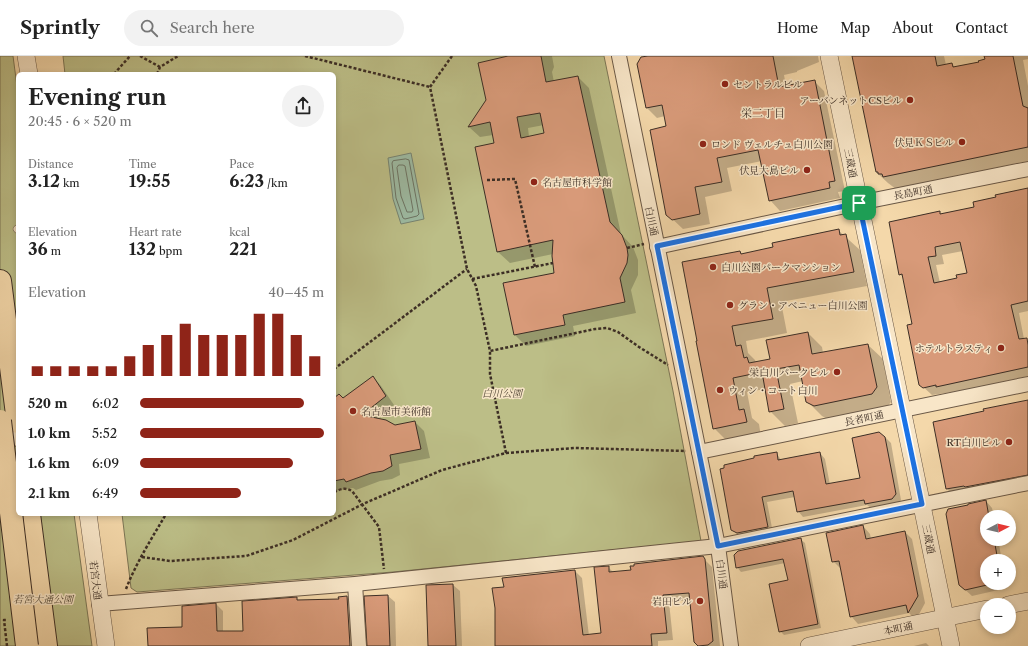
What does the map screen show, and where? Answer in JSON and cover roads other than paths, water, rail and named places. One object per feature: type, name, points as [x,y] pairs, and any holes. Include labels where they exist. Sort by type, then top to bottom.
[{"type":"highway","points":[[0,281],[16,406]]},
{"type":"highway","points":[[0,421],[27,646]]},
{"type":"highway","points":[[29,516],[46,646]]},
{"type":"street","points":[[26,56],[29,72]]},
{"type":"street","name":"白川通","points":[[619,56],[651,245],[694,452],[718,546],[731,646]]},
{"type":"street","name":"三蔵通","points":[[829,56],[951,646]]},
{"type":"street","name":"長島町通","points":[[651,245],[1028,169]]},
{"type":"street","name":"長者町通","points":[[694,452],[1028,384]]},
{"type":"street","points":[[0,440],[16,438]]},
{"type":"street","points":[[99,604],[355,584],[718,546],[1028,482]]},
{"type":"street","name":"若宮大通","points":[[88,516],[99,604],[106,646]]},
{"type":"street","points":[[355,584],[359,646]]},
{"type":"street","points":[[1016,603],[1028,601]]},
{"type":"street","name":"本町通","points":[[809,646],[980,610]]},
{"type":"water","points":[[411,153],[424,219],[401,224],[393,199],[388,158]]},
{"type":"place","name":"セントラルビル","points":[[725,84]]},
{"type":"place","name":"アーバンネットCSビル","points":[[910,100]]},
{"type":"place","name":"伏見ＫＳビル","points":[[962,142]]},
{"type":"place","name":"ロンド ヴェルチュ白川公園","points":[[703,144]]},
{"type":"place","name":"伏見大島ビル","points":[[807,170]]},
{"type":"place","name":"名古屋市科学館","points":[[534,182]]},
{"type":"place","name":"白川公園パークマンション","points":[[713,267]]},
{"type":"place","name":"グラン・アベニュー白川公園","points":[[730,305]]},
{"type":"place","name":"ホテルトラスティ","points":[[1001,348]]},
{"type":"place","name":"栄白川パークビル","points":[[837,372]]},
{"type":"place","name":"ウィン・コート白川","points":[[720,390]]},
{"type":"place","name":"名古屋市美術館","points":[[353,411]]},
{"type":"place","name":"RT白川ビル","points":[[1009,442]]},
{"type":"place","name":"岩田ビル","points":[[700,601]]},
{"type":"district","name":"栄二丁目","points":[[763,113]]},
{"type":"park label","name":"白川公園","points":[[502,393]]},
{"type":"park label","name":"若宮大通公園","points":[[43,599]]}]
